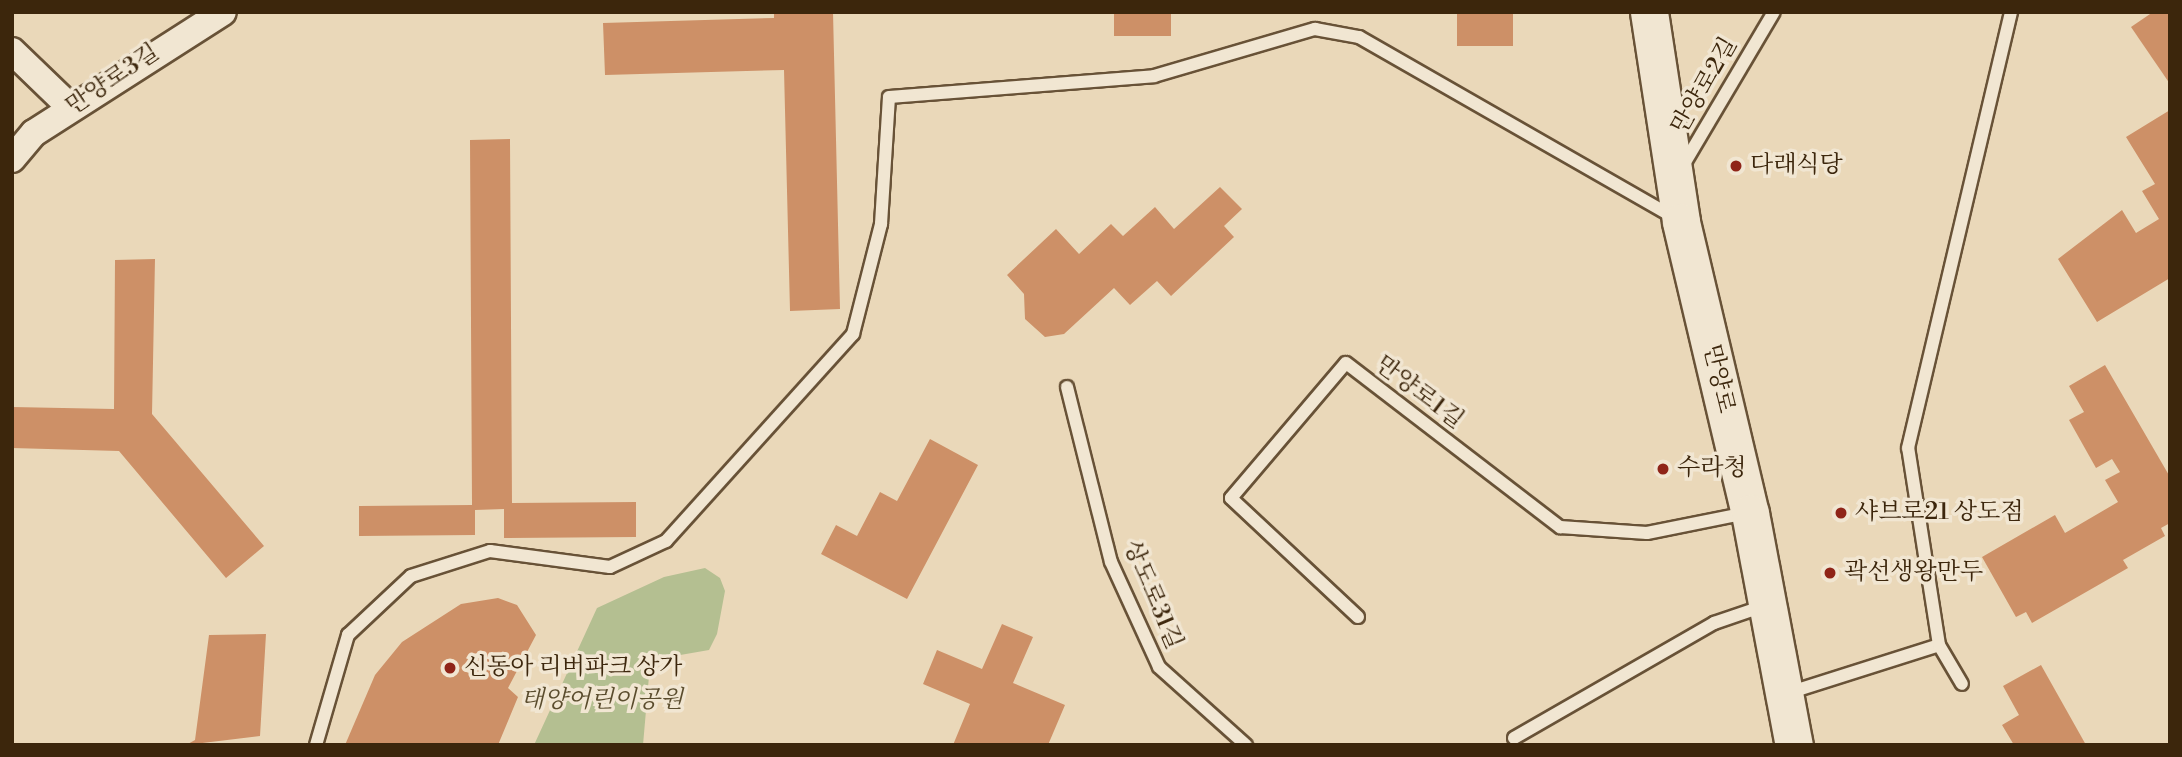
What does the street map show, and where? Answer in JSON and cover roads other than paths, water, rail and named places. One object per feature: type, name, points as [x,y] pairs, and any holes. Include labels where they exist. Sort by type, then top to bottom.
[{"type":"street","name":"만양로3길","points":[[12,159],[34,133],[223,12]]},
{"type":"street","name":"만양로","points":[[1649,12],[1681,222],[1750,513],[1794,745]]},
{"type":"street","points":[[12,51],[71,108]]},
{"type":"lane","name":"만양로2길","points":[[1674,182],[1774,12]]},
{"type":"lane","points":[[1962,684],[1939,645],[1908,448],[2011,12]]},
{"type":"lane","points":[[316,745],[348,635],[411,576],[490,551],[610,567],[666,541],[853,334],[881,224],[889,97],[1154,76],[1315,29],[1359,37],[1681,222]]},
{"type":"lane","name":"만양로1길","points":[[1358,617],[1231,498],[1346,363],[1560,527],[1647,533],[1750,513]]},
{"type":"lane","name":"상도로31길","points":[[1067,387],[1111,562],[1159,667],[1246,745]]},
{"type":"lane","points":[[1514,738],[1714,624],[1767,605]]},
{"type":"lane","points":[[1784,694],[1939,645]]},
{"type":"place","name":"다래식당","points":[[1736,166]]},
{"type":"place","name":"수라청","points":[[1663,469]]},
{"type":"place","name":"샤브로21 상도점","points":[[1841,513]]},
{"type":"place","name":"곽선생왕만두","points":[[1830,573]]},
{"type":"place","name":"신동아 리버파크 상가","points":[[450,668]]},
{"type":"park label","name":"태양어린이공원","points":[[602,701]]}]
